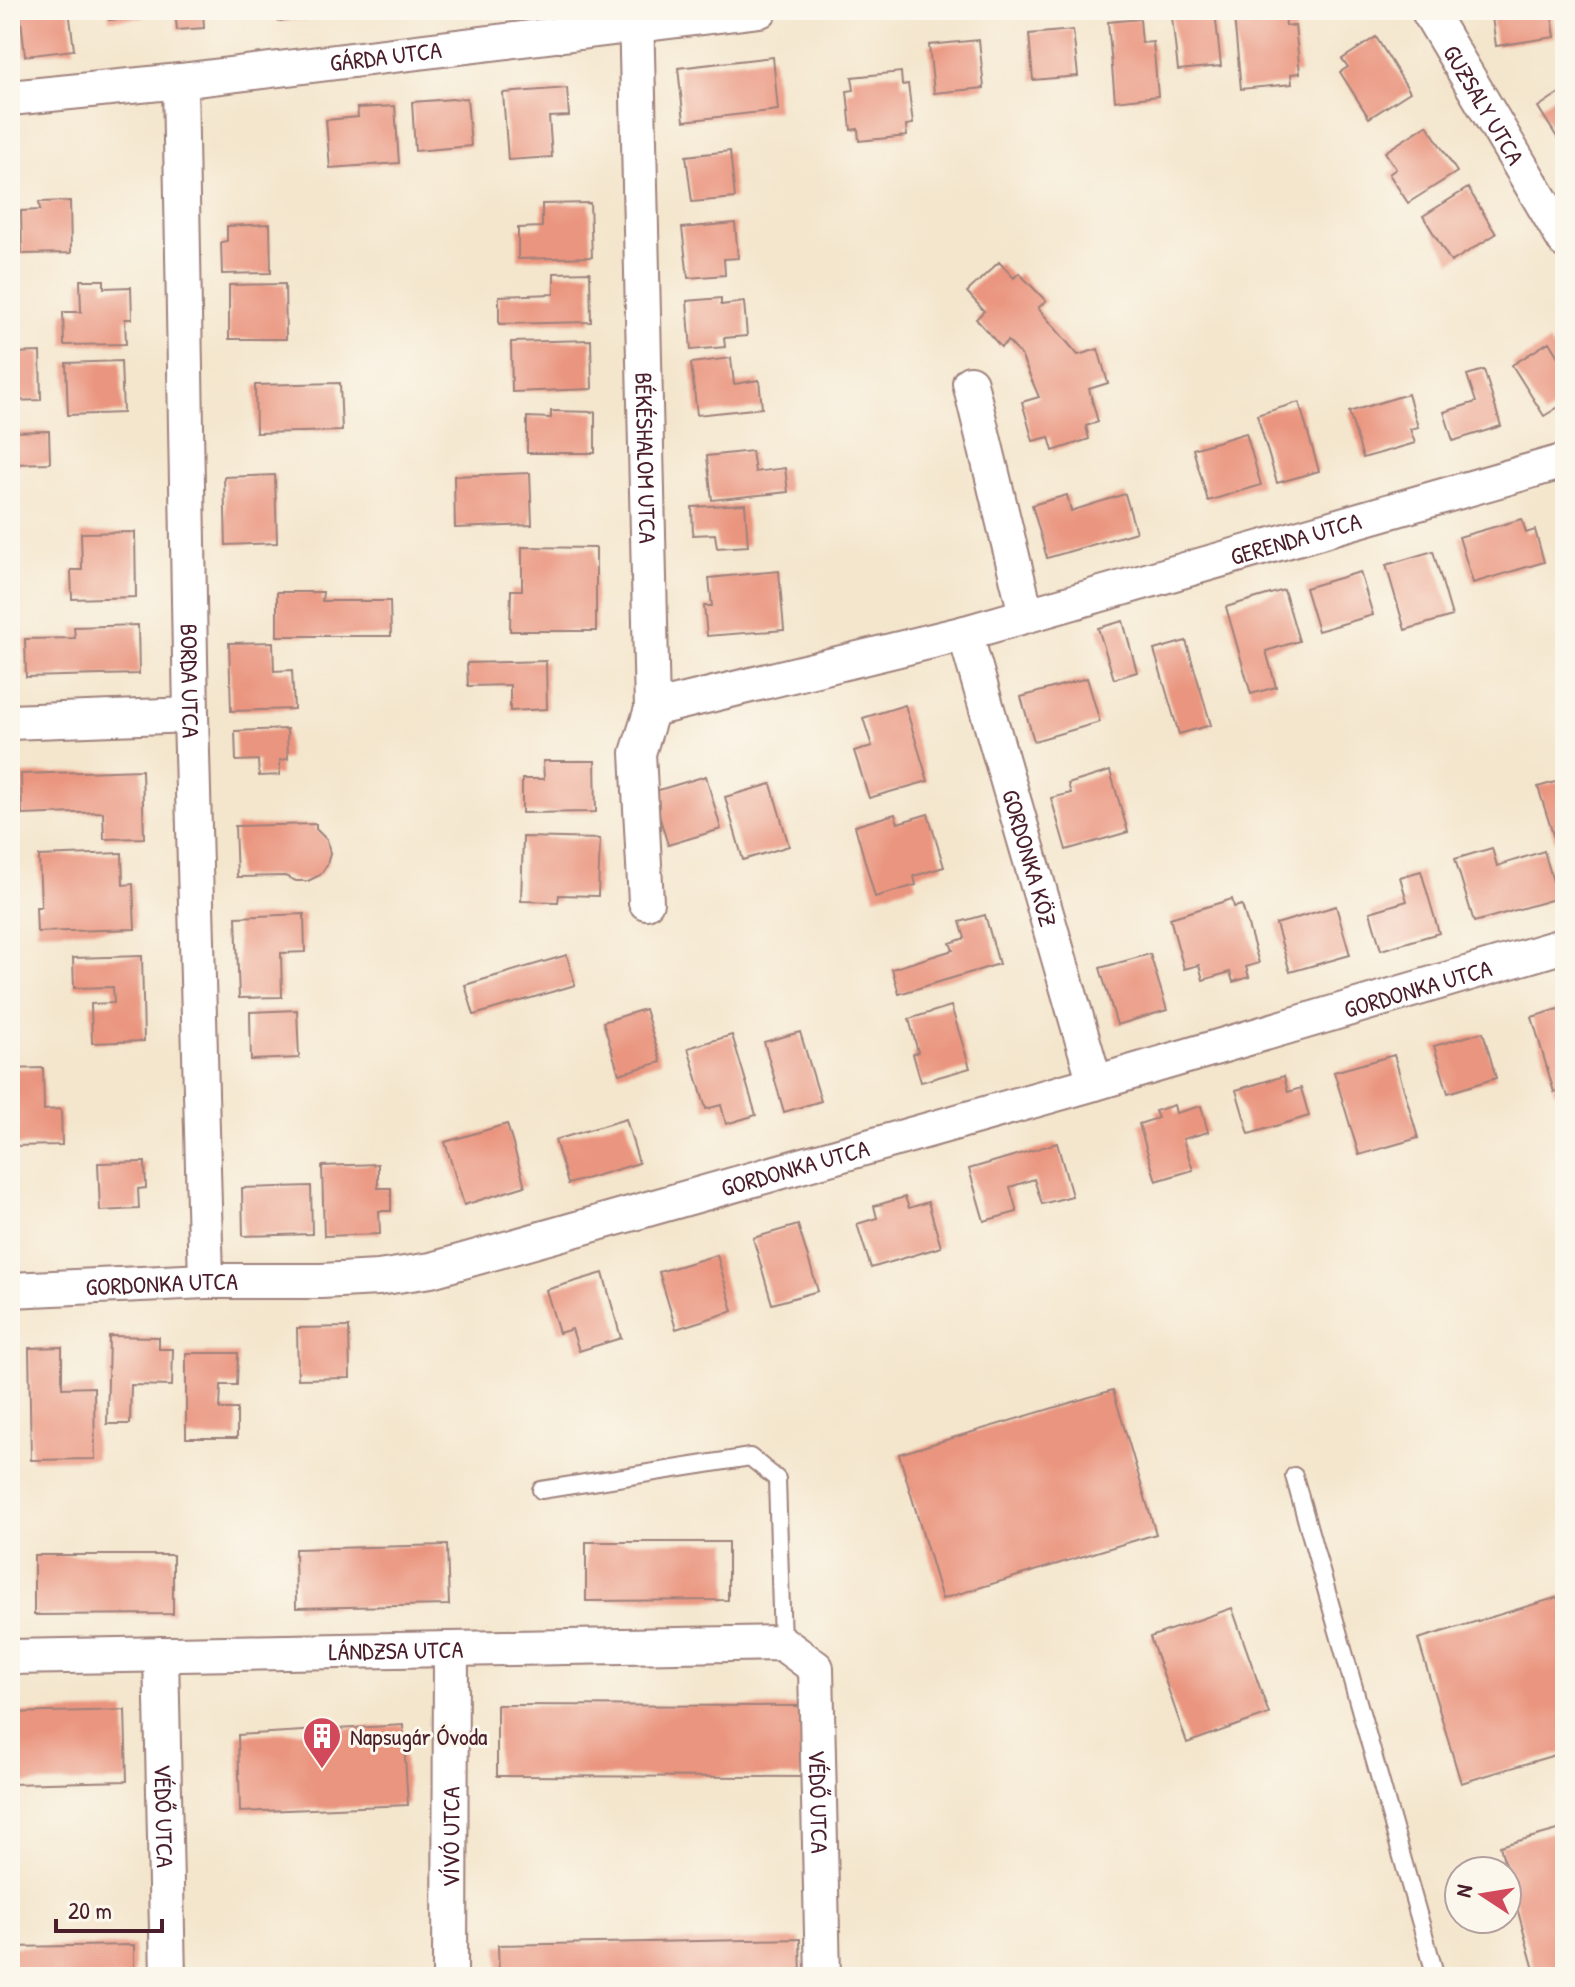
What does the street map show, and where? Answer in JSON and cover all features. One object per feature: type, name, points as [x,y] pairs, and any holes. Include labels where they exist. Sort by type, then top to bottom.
[{"type":"street","name":"GÁRDA UTCA","points":[[10,98],[180,81],[636,18],[760,10]]},
{"type":"street","name":"GUZSALY UTCA","points":[[1428,10],[1565,241]]},
{"type":"street","name":"BÉKÉSHALOM UTCA","points":[[636,18],[652,709],[638,753],[646,902]]},
{"type":"street","name":"BORDA UTCA","points":[[180,81],[191,715],[206,1281]]},
{"type":"street","points":[[970,383],[1026,614]]},
{"type":"street","name":"GERENDA UTCA","points":[[652,709],[965,633],[1565,461]]},
{"type":"street","name":"GORDONKA KÖZ","points":[[965,633],[1095,1083]]},
{"type":"street","points":[[10,722],[191,715]]},
{"type":"street","name":"GORDONKA UTCA","points":[[10,1290],[206,1281],[321,1281],[378,1278],[431,1270],[1095,1083],[1565,945]]},
{"type":"street","name":"LÁNDZSA UTCA","points":[[10,1657],[782,1643]]},
{"type":"street","name":"VÉDŐ UTCA","points":[[782,1643],[816,1668],[823,1977]]},
{"type":"street","name":"VÍVÓ UTCA","points":[[450,1977],[451,1649]]},
{"type":"street","name":"VÉDŐ UTCA","points":[[161,1654],[168,1977]]},
{"type":"lane","points":[[541,1490],[750,1457],[777,1479],[782,1643]]},
{"type":"lane","points":[[1294,1476],[1436,1977]]},
{"type":"building","points":[[20,10],[69,10],[74,50],[25,56]]},
{"type":"building","points":[[108,10],[142,10],[143,18],[109,20]]},
{"type":"building","points":[[175,10],[203,10],[204,28],[177,30]]},
{"type":"building","points":[[252,10],[304,10],[305,19],[278,21],[277,15],[252,18]]},
{"type":"building","points":[[1257,10],[1285,10],[1286,26],[1295,26],[1300,73],[1291,74],[1292,84],[1241,89],[1234,17],[1258,15]]},
{"type":"building","points":[[1491,10],[1551,10],[1555,37],[1496,46]]},
{"type":"building","points":[[1215,12],[1221,66],[1178,70],[1172,17]]},
{"type":"building","points":[[1140,19],[1142,43],[1153,42],[1158,96],[1115,101],[1108,22]]},
{"type":"building","points":[[1073,30],[1078,76],[1033,80],[1029,34]]},
{"type":"building","points":[[1376,37],[1410,92],[1369,118],[1340,72],[1348,67],[1342,59]]},
{"type":"building","points":[[979,40],[984,88],[934,93],[929,45]]},
{"type":"building","points":[[773,57],[778,110],[684,121],[678,68]]},
{"type":"building","points":[[901,72],[902,85],[908,84],[913,124],[906,125],[907,136],[859,141],[858,129],[851,130],[847,91],[854,90],[852,77]]},
{"type":"building","points":[[567,88],[569,116],[549,117],[552,157],[508,160],[503,93]]},
{"type":"building","points":[[1565,89],[1565,150],[1538,107]]},
{"type":"building","points":[[467,98],[471,146],[415,151],[412,102]]},
{"type":"building","points":[[395,106],[399,163],[330,168],[326,120],[358,117],[357,108]]},
{"type":"building","points":[[1427,125],[1457,172],[1408,203],[1389,174],[1396,169],[1385,152]]},
{"type":"building","points":[[730,151],[735,198],[692,202],[686,156]]},
{"type":"building","points":[[1468,188],[1496,234],[1451,262],[1423,216]]},
{"type":"building","points":[[70,201],[71,253],[22,254],[21,211],[40,210],[39,202]]},
{"type":"building","points":[[590,203],[592,257],[518,259],[518,228],[542,227],[542,204]]},
{"type":"building","points":[[735,223],[738,258],[724,259],[725,275],[688,278],[682,228]]},
{"type":"building","points":[[270,224],[271,273],[222,274],[221,242],[227,241],[227,226]]},
{"type":"building","points":[[999,262],[1014,278],[1019,273],[1046,301],[1038,308],[1078,355],[1098,349],[1108,383],[1089,389],[1098,422],[1086,426],[1089,439],[1053,451],[1049,437],[1033,441],[1022,402],[1039,397],[1021,355],[1008,341],[1001,347],[976,319],[984,311],[967,292]]},
{"type":"building","points":[[590,272],[591,322],[499,324],[499,296],[554,294],[554,273]]},
{"type":"building","points":[[80,280],[104,280],[104,288],[131,287],[132,319],[125,319],[126,344],[64,345],[63,312],[81,312]]},
{"type":"building","points":[[285,284],[286,339],[229,339],[229,285]]},
{"type":"building","points":[[721,298],[721,305],[744,302],[747,336],[724,338],[725,347],[691,350],[687,301]]},
{"type":"building","points":[[591,340],[592,389],[512,392],[511,342]]},
{"type":"building","points":[[1549,342],[1565,368],[1565,403],[1544,416],[1512,365]]},
{"type":"building","points":[[40,352],[41,400],[10,401],[10,353]]},
{"type":"building","points":[[731,358],[734,384],[759,380],[762,408],[697,415],[691,363]]},
{"type":"building","points":[[121,361],[123,413],[68,415],[66,363]]},
{"type":"building","points":[[1484,370],[1501,426],[1453,441],[1444,412],[1476,402],[1467,375]]},
{"type":"building","points":[[340,383],[342,431],[256,433],[255,385]]},
{"type":"building","points":[[1408,394],[1418,427],[1410,429],[1415,443],[1363,458],[1349,412]]},
{"type":"building","points":[[1299,402],[1319,471],[1277,483],[1257,415]]},
{"type":"building","points":[[551,411],[595,412],[595,453],[527,453],[527,417],[551,418]]},
{"type":"building","points":[[49,431],[50,463],[10,464],[10,432]]},
{"type":"building","points":[[1246,433],[1261,485],[1208,501],[1193,449]]},
{"type":"building","points":[[752,451],[755,472],[785,468],[788,492],[712,500],[707,456]]},
{"type":"building","points":[[530,473],[532,525],[455,528],[454,476]]},
{"type":"building","points":[[275,475],[277,543],[226,545],[224,477]]},
{"type":"building","points":[[1125,494],[1136,532],[1047,558],[1032,505],[1067,495],[1071,511]]},
{"type":"building","points":[[745,504],[748,546],[717,548],[715,534],[693,535],[692,507]]},
{"type":"building","points":[[1522,519],[1526,533],[1535,530],[1544,562],[1473,583],[1459,537]]},
{"type":"building","points":[[135,532],[136,597],[72,599],[71,570],[82,570],[81,533]]},
{"type":"building","points":[[522,547],[596,548],[596,631],[510,631],[511,590],[522,590]]},
{"type":"building","points":[[1433,551],[1452,616],[1405,630],[1386,565]]},
{"type":"building","points":[[779,571],[784,630],[707,636],[704,606],[712,606],[709,578]]},
{"type":"building","points":[[1360,572],[1373,615],[1318,631],[1305,588]]},
{"type":"building","points":[[1284,590],[1299,641],[1266,651],[1276,687],[1251,694],[1226,607]]},
{"type":"building","points":[[277,592],[323,592],[322,601],[390,601],[391,636],[277,636]]},
{"type":"building","points":[[1123,621],[1137,672],[1114,679],[1098,628]]},
{"type":"building","points":[[138,625],[139,674],[26,677],[25,639],[75,638],[74,627]]},
{"type":"building","points":[[1186,641],[1211,725],[1179,734],[1154,650]]},
{"type":"building","points":[[273,642],[274,671],[292,670],[294,709],[231,711],[229,643]]},
{"type":"building","points":[[546,661],[547,709],[510,711],[510,685],[468,686],[467,663]]},
{"type":"building","points":[[1087,678],[1100,722],[1034,741],[1021,697]]},
{"type":"building","points":[[905,705],[928,781],[869,798],[854,751],[872,746],[863,718]]},
{"type":"building","points":[[287,729],[288,759],[280,760],[280,775],[259,776],[258,760],[236,761],[235,731]]},
{"type":"building","points":[[543,761],[595,761],[596,812],[522,813],[522,779],[544,779]]},
{"type":"building","points":[[142,770],[144,838],[104,839],[103,812],[22,815],[21,774]]},
{"type":"building","points":[[1110,771],[1128,832],[1066,850],[1051,798],[1071,793],[1068,784]]},
{"type":"building","points":[[706,776],[721,829],[668,845],[652,792]]},
{"type":"building","points":[[1565,779],[1565,838],[1555,841],[1538,787]]},
{"type":"building","points":[[771,784],[789,846],[743,860],[725,797]]},
{"type":"building","points":[[895,814],[898,823],[928,814],[944,867],[914,876],[916,885],[875,897],[855,826]]},
{"type":"building","points":[[316,824],[316,829],[327,840],[330,853],[320,875],[308,881],[296,881],[285,876],[237,877],[235,826]]},
{"type":"building","points":[[523,837],[600,839],[598,896],[559,895],[558,902],[521,901]]},
{"type":"building","points":[[1492,848],[1497,866],[1544,851],[1558,898],[1474,922],[1455,859]]},
{"type":"building","points":[[122,853],[123,885],[133,884],[135,929],[37,932],[36,907],[41,907],[39,856]]},
{"type":"building","points":[[1421,871],[1439,933],[1381,950],[1370,912],[1407,901],[1400,877]]},
{"type":"building","points":[[1232,899],[1234,907],[1242,905],[1259,963],[1246,967],[1249,977],[1233,982],[1230,972],[1203,980],[1199,965],[1184,969],[1170,918]]},
{"type":"building","points":[[1336,906],[1350,955],[1290,972],[1276,924]]},
{"type":"building","points":[[304,914],[305,952],[281,953],[282,997],[239,998],[236,917]]},
{"type":"building","points":[[985,915],[999,964],[899,994],[892,969],[953,950],[950,943],[965,938],[960,922]]},
{"type":"building","points":[[1150,954],[1167,1010],[1117,1025],[1100,968]]},
{"type":"building","points":[[567,955],[575,985],[474,1015],[465,985]]},
{"type":"building","points":[[142,956],[144,1041],[92,1043],[91,1004],[114,1003],[113,987],[74,988],[73,958]]},
{"type":"building","points":[[951,1006],[970,1068],[921,1082],[913,1054],[918,1052],[909,1019]]},
{"type":"building","points":[[1565,1007],[1565,1089],[1554,1092],[1532,1017]]},
{"type":"building","points":[[645,1009],[661,1062],[619,1074],[603,1022]]},
{"type":"building","points":[[297,1010],[299,1058],[251,1060],[250,1012]]},
{"type":"building","points":[[800,1032],[821,1101],[784,1112],[764,1042]]},
{"type":"building","points":[[1483,1032],[1496,1078],[1448,1093],[1434,1046]]},
{"type":"building","points":[[732,1035],[756,1115],[726,1124],[721,1105],[706,1109],[688,1048]]},
{"type":"building","points":[[1394,1055],[1418,1138],[1359,1155],[1334,1072]]},
{"type":"building","points":[[43,1068],[44,1110],[61,1109],[62,1145],[10,1146],[10,1069]]},
{"type":"building","points":[[1284,1076],[1288,1092],[1301,1088],[1309,1116],[1249,1134],[1236,1090]]},
{"type":"building","points":[[1174,1105],[1176,1113],[1201,1106],[1208,1132],[1183,1139],[1193,1170],[1156,1181],[1139,1124],[1158,1118],[1155,1111]]},
{"type":"building","points":[[626,1119],[639,1163],[568,1184],[555,1140]]},
{"type":"building","points":[[507,1124],[525,1186],[464,1205],[445,1142]]},
{"type":"building","points":[[1057,1143],[1072,1196],[1042,1204],[1034,1179],[1010,1187],[1017,1212],[984,1221],[969,1169]]},
{"type":"building","points":[[145,1162],[146,1188],[138,1189],[139,1209],[100,1211],[98,1163]]},
{"type":"building","points":[[378,1164],[378,1188],[391,1188],[391,1211],[379,1211],[380,1234],[324,1236],[322,1166]]},
{"type":"building","points":[[311,1186],[312,1234],[243,1236],[242,1188]]},
{"type":"building","points":[[905,1197],[909,1208],[928,1202],[941,1247],[871,1268],[857,1224],[877,1218],[874,1206]]},
{"type":"building","points":[[798,1225],[818,1291],[772,1304],[753,1238]]},
{"type":"building","points":[[717,1255],[733,1311],[676,1329],[659,1272]]},
{"type":"building","points":[[603,1273],[621,1338],[579,1351],[572,1329],[559,1333],[546,1290]]},
{"type":"building","points":[[349,1327],[350,1378],[298,1379],[297,1328]]},
{"type":"building","points":[[109,1336],[159,1337],[159,1349],[173,1349],[172,1386],[131,1385],[130,1424],[107,1424]]},
{"type":"building","points":[[62,1347],[62,1388],[94,1387],[95,1459],[31,1460],[29,1348]]},
{"type":"building","points":[[186,1353],[238,1353],[237,1385],[221,1385],[220,1409],[237,1409],[237,1438],[186,1438]]},
{"type":"building","points":[[1113,1390],[1156,1534],[942,1599],[899,1454]]},
{"type":"building","points":[[586,1542],[728,1542],[728,1600],[586,1601]]},
{"type":"building","points":[[447,1545],[449,1605],[296,1608],[295,1549]]},
{"type":"building","points":[[34,1555],[173,1555],[173,1614],[34,1615]]},
{"type":"building","points":[[1565,1595],[1565,1752],[1461,1783],[1418,1639]]},
{"type":"building","points":[[1232,1608],[1269,1714],[1187,1743],[1150,1637]]},
{"type":"building","points":[[497,1705],[802,1706],[802,1777],[497,1776]]},
{"type":"building","points":[[125,1710],[127,1781],[10,1784],[10,1713]]},
{"type":"building","name":"Napsugár Óvoda","points":[[403,1725],[408,1805],[240,1812],[238,1735]]},
{"type":"building","points":[[1565,1828],[1565,1977],[1536,1977],[1523,1930],[1523,1855],[1502,1855],[1500,1846]]},
{"type":"building","points":[[800,1939],[801,1977],[499,1977],[498,1945]]},
{"type":"building","points":[[134,1945],[134,1977],[10,1977],[10,1947]]},
{"type":"place","name":"Napsugár Óvoda","points":[[322,1770]]}]
